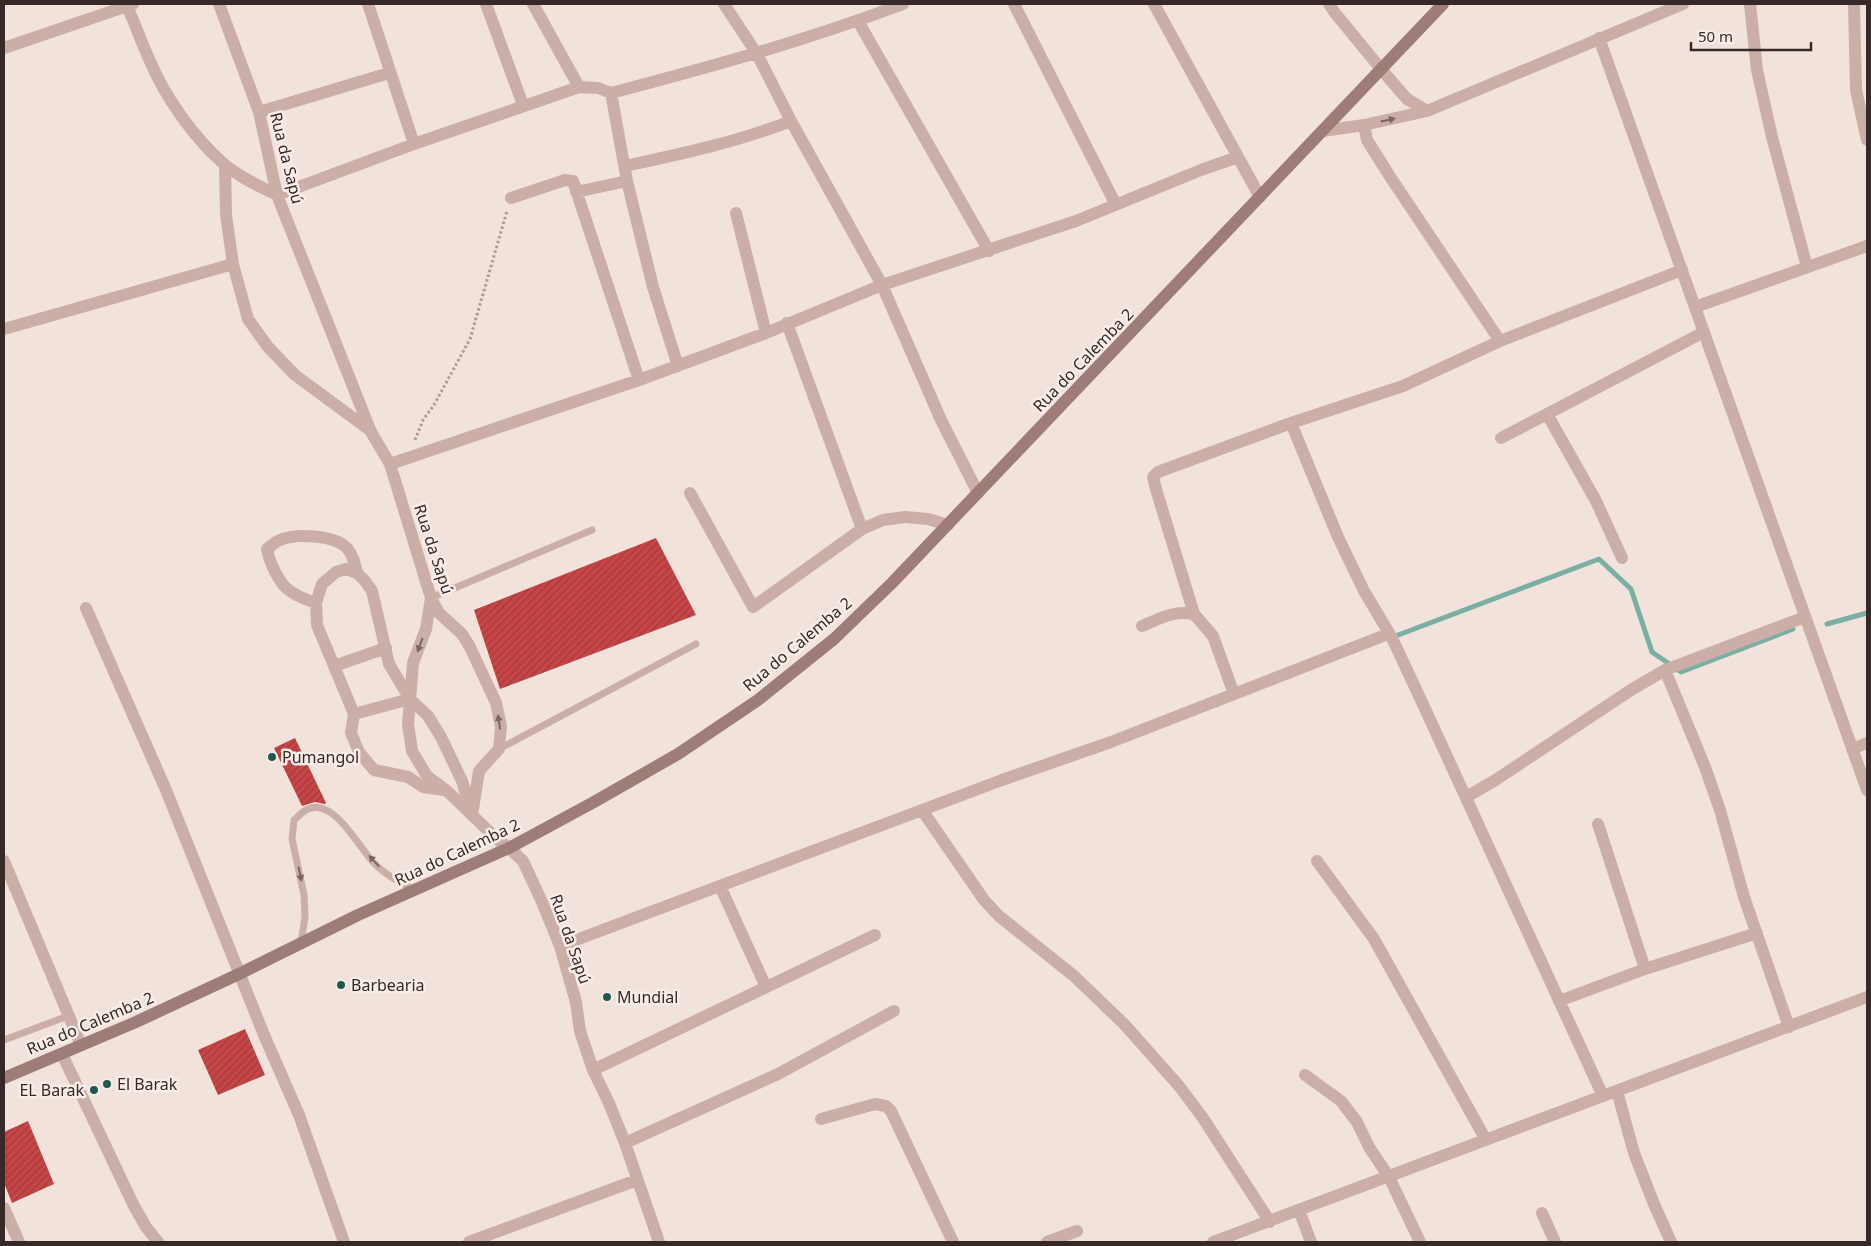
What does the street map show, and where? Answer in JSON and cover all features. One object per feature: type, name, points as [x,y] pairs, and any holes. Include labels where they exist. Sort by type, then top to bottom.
[{"type":"main road","name":"Rua do Calemba 2","points":[[4,1078],[81,1046],[239,974],[413,890],[509,848],[678,754],[758,700],[834,639],[892,583],[1443,4]]},
{"type":"street","points":[[4,48],[129,4],[150,63],[182,116],[202,142],[224,164],[249,182],[277,195],[579,86],[598,88],[611,93],[756,54],[858,21],[903,4]]},
{"type":"street","name":"Rua da Sapú","points":[[219,4],[259,112],[277,195],[371,432],[390,464],[432,598],[439,613],[462,634],[496,703],[501,726],[499,749]]},
{"type":"street","points":[[368,4],[389,73],[414,144]]},
{"type":"street","points":[[486,4],[523,105]]},
{"type":"street","points":[[533,4],[579,86]]},
{"type":"street","points":[[724,4],[756,54],[790,121],[882,286],[936,410],[978,493]]},
{"type":"street","points":[[1014,4],[1116,205]]},
{"type":"street","points":[[1154,4],[1260,197]]},
{"type":"street","points":[[1329,4],[1407,99],[1427,111]]},
{"type":"street","points":[[1323,131],[1364,125],[1427,111],[1683,4]]},
{"type":"street","points":[[1750,4],[1757,70],[1772,137],[1807,267]]},
{"type":"street","points":[[1854,4],[1856,90],[1867,140]]},
{"type":"street","points":[[858,21],[989,251]]},
{"type":"street","points":[[1599,38],[1867,790]]},
{"type":"street","points":[[259,112],[389,73]]},
{"type":"street","points":[[611,93],[627,181],[653,287],[678,366]]},
{"type":"street","points":[[625,166],[712,146],[763,132],[790,121]]},
{"type":"street","points":[[1364,125],[1367,140],[1373,150],[1500,341]]},
{"type":"street","points":[[390,464],[678,366],[882,286],[989,251],[1116,205],[1238,157]]},
{"type":"street","points":[[224,164],[226,215],[232,264],[248,319],[268,347],[294,375],[371,432]]},
{"type":"street","points":[[511,198],[569,179],[573,181],[639,380]]},
{"type":"street","points":[[576,192],[627,181]]},
{"type":"street","points":[[736,212],[766,333]]},
{"type":"street","points":[[1695,307],[1867,246]]},
{"type":"street","points":[[4,329],[232,264]]},
{"type":"street","points":[[1234,694],[1213,636],[1194,614],[1153,477],[1158,472],[1291,423],[1402,386],[1500,341],[1682,270]]},
{"type":"street","points":[[787,323],[862,529]]},
{"type":"street","points":[[1501,438],[1704,332]]},
{"type":"street","points":[[1547,414],[1596,500],[1622,558]]},
{"type":"street","points":[[1291,423],[1338,537],[1364,591],[1392,638],[1422,700],[1603,1096]]},
{"type":"street","points":[[690,493],[753,607],[862,529],[883,520],[905,516],[928,519],[948,525]]},
{"type":"street","points":[[316,603],[287,590],[269,561],[267,549],[279,540],[292,537],[320,537],[334,540],[346,548],[354,560],[357,573]]},
{"type":"street","points":[[472,815],[462,781],[441,737],[428,716],[410,699],[389,664],[372,591],[357,573],[346,569],[336,572],[322,584],[316,603],[317,625],[354,714],[351,733],[359,752],[374,770],[408,777],[423,787],[446,790],[462,781],[479,771],[499,749]]},
{"type":"street","name":"Rua da Sapú","points":[[432,598],[426,630],[413,663],[408,724],[412,751],[427,776],[446,790],[498,840],[523,861],[560,946],[576,1002],[580,1031],[592,1070],[609,1103],[625,1143],[659,1242]]},
{"type":"street","points":[[86,608],[166,790],[239,974],[299,1115],[344,1242]]},
{"type":"street","points":[[1142,626],[1173,613],[1194,614]]},
{"type":"street","points":[[1466,797],[1494,781],[1631,690],[1665,670],[1805,617]]},
{"type":"street","points":[[560,946],[1234,694],[1388,634]]},
{"type":"street","points":[[334,666],[386,648]]},
{"type":"street","points":[[1665,670],[1720,810],[1744,897],[1788,1027]]},
{"type":"street","points":[[354,714],[410,699]]},
{"type":"street","points":[[1852,749],[1867,742]]},
{"type":"street","points":[[472,815],[479,771]]},
{"type":"street","points":[[922,810],[984,900],[999,916],[1074,976],[1125,1025],[1179,1086],[1203,1118],[1270,1222]]},
{"type":"street","points":[[1598,824],[1645,969]]},
{"type":"street","points":[[4,861],[81,1046]]},
{"type":"street","points":[[1317,861],[1374,939],[1486,1140]]},
{"type":"street","points":[[720,886],[766,987]]},
{"type":"street","points":[[1559,1001],[1645,969],[1757,933]]},
{"type":"street","points":[[592,1070],[875,935]]},
{"type":"street","points":[[1213,1242],[1389,1178],[1867,997]]},
{"type":"street","points":[[625,1143],[778,1074],[894,1011]]},
{"type":"street","points":[[62,1054],[134,1206],[146,1227],[158,1242]]},
{"type":"street","points":[[1306,1075],[1340,1101],[1357,1122],[1369,1147],[1389,1178],[1420,1242]]},
{"type":"street","points":[[1617,1091],[1634,1153],[1671,1242]]},
{"type":"street","points":[[821,1118],[875,1104],[886,1106],[891,1110],[953,1242]]},
{"type":"street","points":[[469,1242],[637,1180]]},
{"type":"street","points":[[4,1208],[19,1242]]},
{"type":"street","points":[[1299,1210],[1311,1242]]},
{"type":"street","points":[[1542,1213],[1555,1242]]},
{"type":"street","points":[[1048,1242],[1077,1231]]},
{"type":"lane","points":[[432,598],[592,530]]},
{"type":"lane","points":[[499,749],[696,644]]},
{"type":"lane","points":[[301,943],[305,917],[304,895],[292,839],[294,820],[307,809],[323,808],[336,816],[374,863],[392,878],[413,890]]},
{"type":"lane","points":[[4,1040],[68,1016]]},
{"type":"path","points":[[410,445],[417,438],[423,420],[434,405],[470,340],[511,198]]},
{"type":"building","points":[[656,538],[696,615],[500,689],[474,610]]},
{"type":"building","points":[[295,738],[325,804],[315,802],[302,806],[274,748]]},
{"type":"building","points":[[245,1029],[265,1075],[218,1095],[198,1050]]},
{"type":"building","points":[[28,1121],[54,1184],[12,1203],[4,1183],[4,1132]]},
{"type":"waterway","points":[[1393,637],[1599,559],[1631,589],[1652,652],[1681,672],[1793,629]]},
{"type":"waterway","points":[[1827,624],[1867,613]]},
{"type":"place","name":"Pumangol","points":[[272,757]]},
{"type":"place","name":"Barbearia","points":[[341,985]]},
{"type":"place","name":"Mundial","points":[[607,997]]},
{"type":"place","name":"El Barak","points":[[107,1084]]},
{"type":"place","name":"EL Barak","points":[[94,1090]]}]
